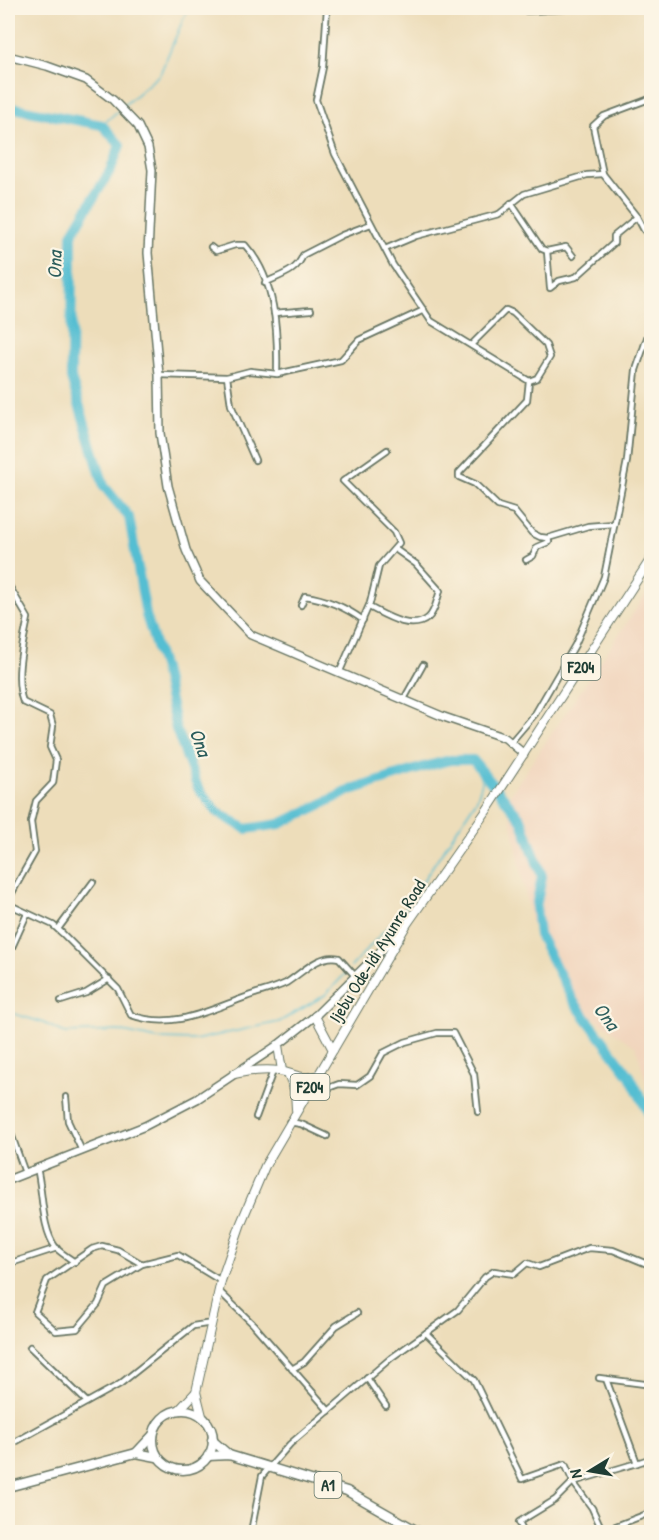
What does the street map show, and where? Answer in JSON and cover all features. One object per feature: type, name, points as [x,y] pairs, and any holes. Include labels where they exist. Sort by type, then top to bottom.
[{"type":"highway","points":[[8,1487],[136,1453],[157,1457],[165,1465],[180,1471],[196,1467],[208,1456],[213,1440],[210,1429],[202,1416],[179,1410],[160,1420],[153,1435],[136,1453]]},
{"type":"highway","points":[[153,1435],[157,1457]]},
{"type":"highway","name":"A1","points":[[213,1440],[230,1455]]},
{"type":"highway","name":"A1","points":[[208,1456],[230,1455],[347,1491],[419,1533]]},
{"type":"main road","name":"Ijebu Ode-Idi Ayunre Road","points":[[196,1392],[221,1281],[241,1223],[265,1166],[296,1109],[407,924],[488,810],[651,557]]},
{"type":"main road","points":[[315,1016],[333,1050]]},
{"type":"main road","points":[[278,1046],[285,1074],[295,1091],[296,1109]]},
{"type":"main road","points":[[234,1074],[273,1071],[300,1078],[317,1076]]},
{"type":"main road","points":[[179,1410],[196,1392]]},
{"type":"main road","name":"F204","points":[[196,1392],[202,1416]]},
{"type":"street","points":[[327,8],[323,67],[316,100],[335,154],[384,249],[431,321],[529,381]]},
{"type":"street","points":[[527,8],[527,11],[585,8]]},
{"type":"street","points":[[8,57],[47,66],[86,80],[113,100],[138,126],[148,147],[152,170],[148,253],[159,375],[160,433],[168,486],[186,550],[200,581],[251,635],[511,742],[524,754]]},
{"type":"street","points":[[651,98],[604,116],[593,126],[603,174],[637,217],[644,230],[651,235]]},
{"type":"street","points":[[384,249],[416,236],[499,214],[524,194],[587,175],[603,174]]},
{"type":"street","points":[[511,203],[542,249],[547,251],[566,247],[573,256]]},
{"type":"street","points":[[547,251],[550,288],[559,280],[577,276],[614,243],[614,236],[637,217]]},
{"type":"street","points":[[265,283],[294,270],[300,264],[303,255],[342,235],[371,224]]},
{"type":"street","points":[[212,247],[216,251],[235,245],[245,245],[256,257],[274,314],[278,342],[277,375]]},
{"type":"street","points":[[274,314],[311,310]]},
{"type":"street","points":[[159,375],[227,377],[250,371],[277,375],[341,360],[359,340],[424,310]]},
{"type":"street","points":[[471,345],[506,310],[513,313],[546,345],[550,357],[537,378],[529,381]]},
{"type":"street","points":[[511,742],[535,714],[574,645],[604,577],[627,461],[636,370],[651,323]]},
{"type":"street","points":[[227,377],[231,405],[255,460]]},
{"type":"street","points":[[529,381],[527,400],[459,473],[459,477],[475,484],[498,506],[514,511],[532,533],[548,538],[588,526],[614,524]]},
{"type":"street","points":[[340,671],[369,607],[379,566],[399,543],[394,532],[343,481],[387,450]]},
{"type":"street","points":[[526,560],[533,556],[537,547],[549,542],[548,538]]},
{"type":"street","points":[[369,607],[404,622],[415,623],[428,618],[433,611],[440,591],[416,564],[395,549]]},
{"type":"street","points":[[8,584],[28,618],[23,647],[20,693],[23,702],[51,715],[53,726],[50,747],[56,760],[53,783],[36,801],[31,822],[35,852],[8,902],[58,929],[118,989],[131,1015],[172,1022],[191,1018],[284,984],[320,960],[334,957],[346,963],[356,978]]},
{"type":"street","points":[[301,605],[305,596],[315,597],[334,602],[363,620]]},
{"type":"street","points":[[404,699],[423,665]]},
{"type":"street","points":[[58,929],[93,882]]},
{"type":"street","points":[[8,956],[27,914]]},
{"type":"street","points":[[8,1180],[145,1126],[197,1099],[278,1046],[315,1016],[356,978],[407,924]]},
{"type":"street","points":[[61,1001],[86,993],[109,979]]},
{"type":"street","points":[[309,1088],[320,1091],[339,1084],[357,1085],[370,1076],[382,1053],[426,1036],[453,1033],[474,1074],[478,1112]]},
{"type":"street","points":[[256,1117],[273,1071]]},
{"type":"street","points":[[66,1097],[68,1120],[82,1151]]},
{"type":"street","points":[[289,1122],[301,1124],[327,1136]]},
{"type":"street","points":[[8,1125],[25,1173]]},
{"type":"street","points":[[37,1168],[44,1209],[57,1248],[75,1263]]},
{"type":"street","points":[[142,1264],[118,1250],[102,1246],[47,1280],[35,1312],[56,1332],[77,1329],[98,1304],[106,1286],[142,1264],[178,1255],[221,1281]]},
{"type":"street","points":[[8,1264],[57,1248]]},
{"type":"street","points":[[251,1533],[262,1476],[268,1467],[290,1444],[367,1378],[458,1310],[485,1277],[497,1269],[514,1274],[527,1263],[539,1267],[589,1248],[613,1250],[651,1266]]},
{"type":"street","points":[[219,1291],[253,1324],[329,1411]]},
{"type":"street","points":[[292,1369],[304,1362],[336,1326],[357,1313]]},
{"type":"street","points":[[8,1446],[141,1369],[187,1329],[212,1323]]},
{"type":"street","points":[[426,1333],[474,1380],[522,1479],[565,1464],[573,1482],[592,1508],[603,1531],[651,1512]]},
{"type":"street","points":[[30,1347],[87,1402]]},
{"type":"street","points":[[367,1378],[386,1406]]},
{"type":"street","points":[[599,1378],[651,1385]]},
{"type":"street","points":[[606,1379],[638,1463]]},
{"type":"street","points":[[524,1533],[519,1522],[555,1500],[573,1482],[651,1458]]},
{"type":"shaded area","points":[[651,587],[651,1100],[636,1047],[570,1002],[531,922],[507,799]]},
{"type":"waterway","points":[[122,107],[160,74],[188,8]]},
{"type":"waterway","name":"Ona","points":[[8,109],[14,108],[102,125],[120,145],[111,169],[72,234],[71,378],[104,486],[129,517],[146,615],[163,669],[176,729],[198,788],[217,812],[246,829],[280,824],[351,790],[424,767],[450,760],[473,760],[521,819],[542,876],[536,907],[539,935],[574,1002],[630,1076],[652,1120]]},
{"type":"waterway","points":[[102,125],[119,110]]},
{"type":"waterway","points":[[351,967],[405,908],[477,799],[482,782],[473,760]]},
{"type":"waterway","points":[[8,1012],[41,1022],[65,1033],[118,1031],[157,1039],[195,1040],[279,1022],[325,995],[348,971]]}]
